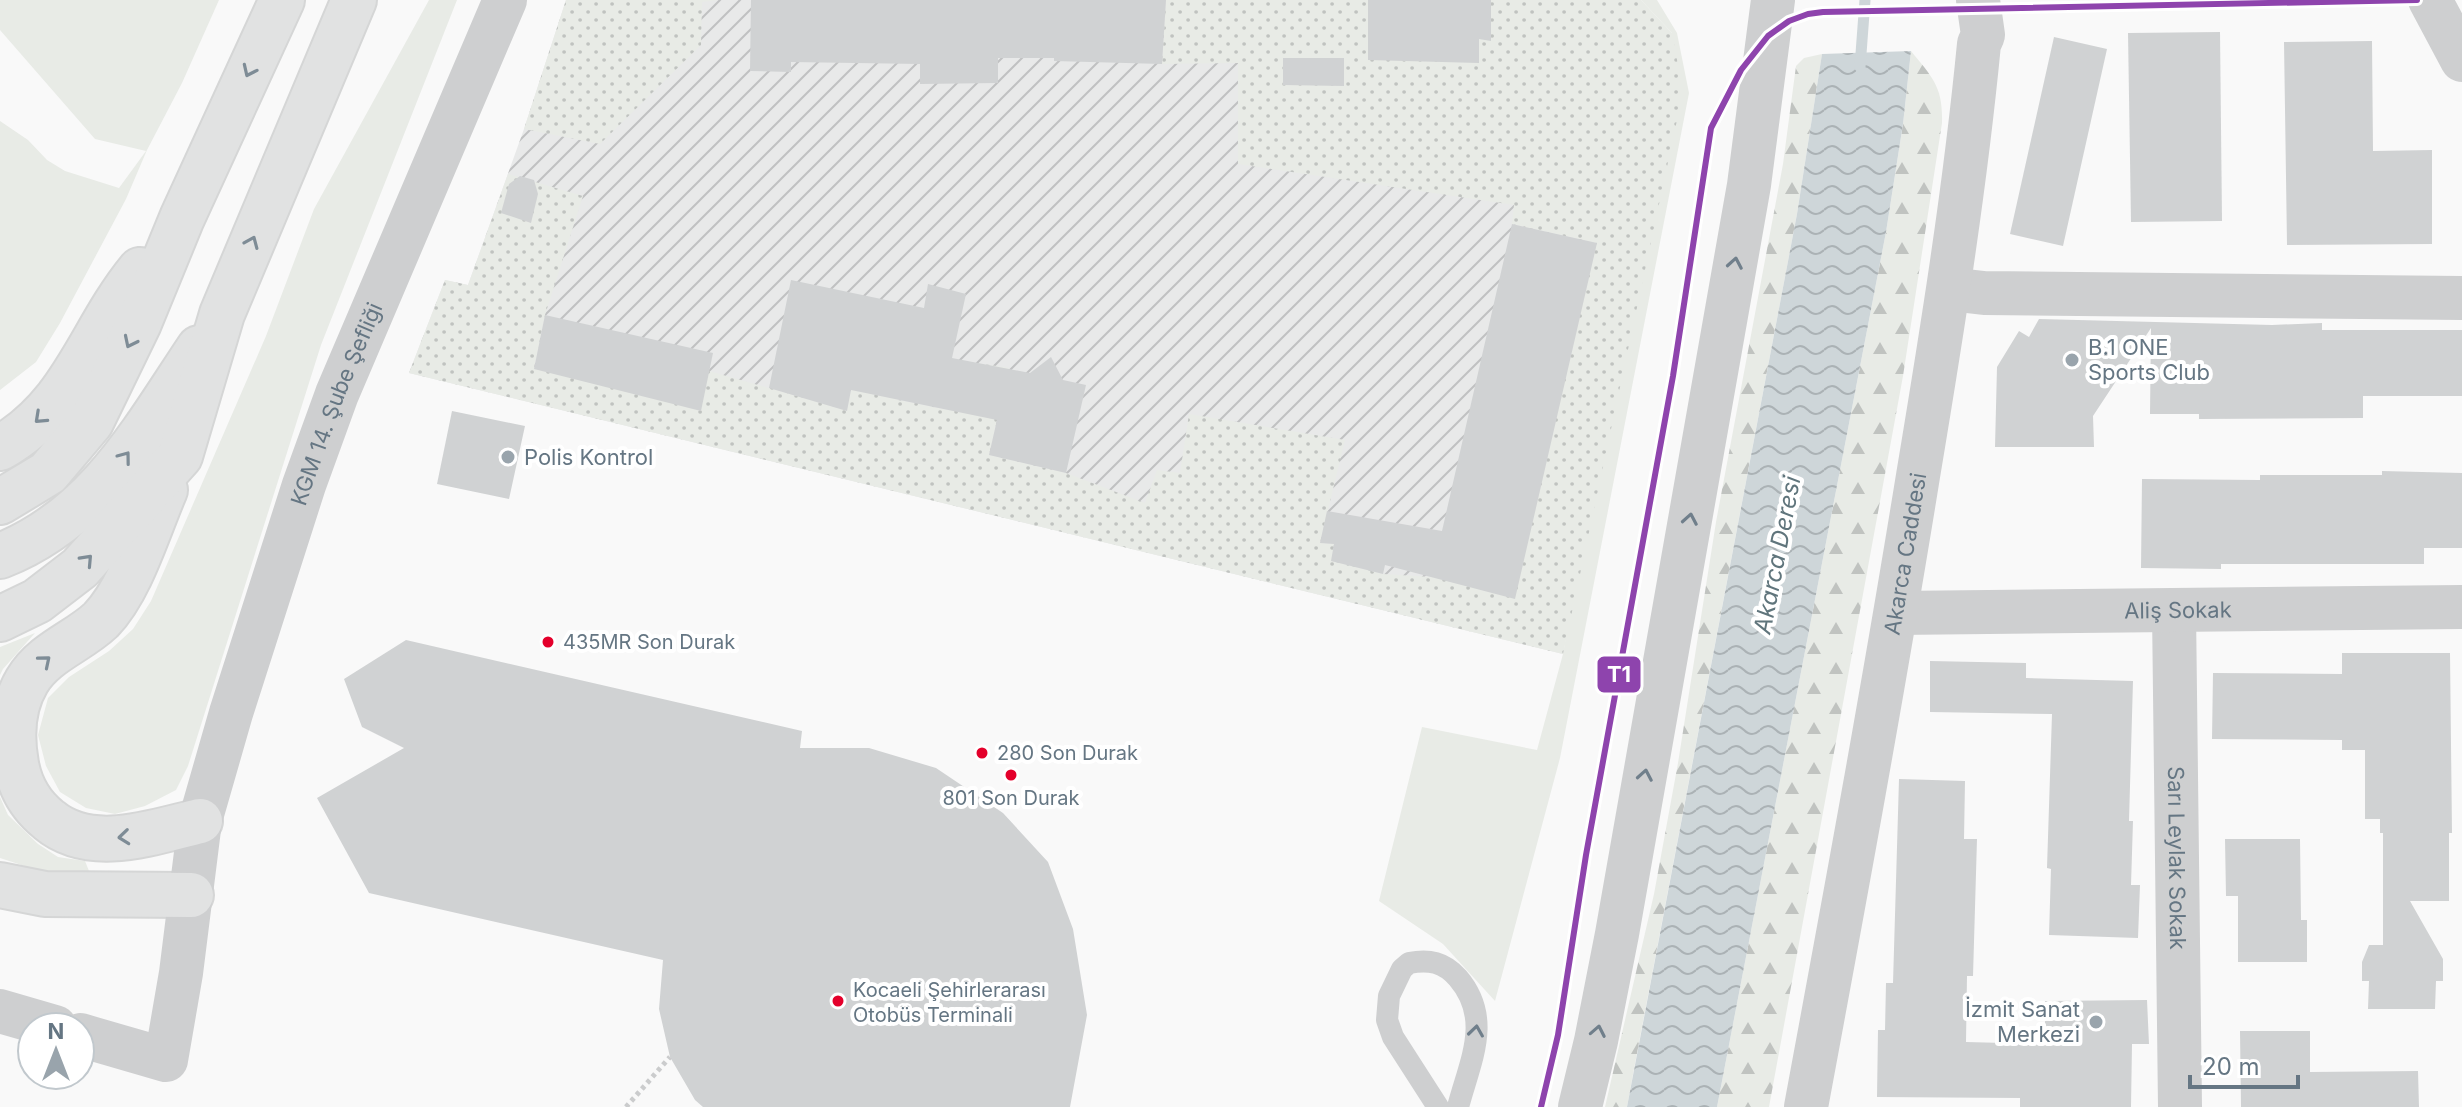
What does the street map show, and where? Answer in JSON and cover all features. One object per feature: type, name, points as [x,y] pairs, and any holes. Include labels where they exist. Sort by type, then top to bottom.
[{"type":"highway","points":[[0,502],[48,473],[91,422],[139,323],[182,218],[282,0]]},
{"type":"highway","points":[[200,821],[115,838],[79,836],[60,829],[41,814],[26,795],[13,745],[15,710],[27,680],[41,663],[99,622],[121,595],[180,456],[222,314],[354,0]]},
{"type":"highway","points":[[0,448],[35,423],[57,400],[74,377],[125,288],[182,218]]},
{"type":"highway","points":[[0,556],[20,548],[59,524],[98,490],[138,438],[222,314]]},
{"type":"highway","points":[[0,619],[37,601],[80,568],[180,456]]},
{"type":"highway","points":[[0,885],[45,894],[191,895]]},
{"type":"street","name":"KGM 14. Şube Şefliği","points":[[96,1040],[166,1060],[181,973],[200,821],[231,713],[321,436],[505,0]]},
{"type":"street","points":[[1580,1107],[1617,934],[1749,185],[1773,0]]},
{"type":"street","name":"Akarca Caddesi","points":[[1806,1107],[1896,613],[1949,289],[1972,123],[1979,44],[1983,35],[1978,0]]},
{"type":"street","points":[[2430,0],[2462,60]]},
{"type":"street","points":[[1949,289],[1984,293],[2462,298]]},
{"type":"street","name":"Aliş Sokak","points":[[1896,613],[2462,607]]},
{"type":"street","name":"Sarı Leylak Sokak","points":[[2174,610],[2180,1107]]},
{"type":"lane","points":[[1438,1107],[1393,1037],[1386,1013],[1389,996],[1402,969],[1409,963],[1419,961],[1444,965],[1455,974],[1471,995],[1476,1008],[1479,1020],[1477,1033],[1458,1107]]},
{"type":"path","points":[[626,1107],[670,1057]]},
{"type":"shaded area","points":[[566,0],[1641,0],[1563,654],[409,373],[445,280],[468,285]]},
{"type":"green space","points":[[0,0],[219,0],[126,199],[60,323],[36,362],[0,390],[0,121],[65,171],[119,188],[146,151],[95,139],[0,30]]},
{"type":"green space","points":[[429,0],[457,0],[321,345],[188,766],[176,790],[145,806],[115,814],[86,808],[60,792],[46,766],[38,735],[48,698],[69,677],[109,651],[133,629],[151,601],[266,336],[314,209]]},
{"type":"green space","points":[[566,0],[718,0],[702,2],[701,45],[600,144],[524,129]]},
{"type":"green space","points":[[1166,0],[1641,0],[1672,33],[1683,92],[1563,654],[409,373],[445,280],[468,285],[508,174],[583,196],[545,315],[534,368],[709,371],[846,410],[864,338],[898,400],[948,410],[958,360],[1009,368],[989,455],[1066,473],[1145,503],[1157,470],[1180,473],[1189,414],[1345,440],[1320,543],[1334,544],[1332,561],[1383,574],[1432,577],[1597,243],[1512,224],[1514,205],[1238,164],[1238,63],[1162,64]]},
{"type":"green space","points":[[1641,0],[1657,0],[1677,33],[1689,93],[1560,758],[1495,1001],[1443,944],[1379,901],[1422,727],[1537,750],[1563,654],[1672,33]]},
{"type":"green space","points":[[1911,51],[1935,84],[1941,100],[1942,123],[1903,376],[1769,1107],[1717,1107],[1886,232]]},
{"type":"green space","points":[[1822,54],[1797,214],[1627,1107],[1605,1107],[1654,894],[1716,522],[1783,164],[1796,66],[1804,58]]},
{"type":"green space","points":[[35,633],[3,669],[0,675],[0,647]]},
{"type":"green space","points":[[0,797],[8,815],[38,844],[58,857],[85,861],[89,871],[43,872],[0,858]]},
{"type":"water","points":[[1911,51],[1886,232],[1717,1107],[1627,1107],[1797,214],[1822,54]]},
{"type":"building","points":[[751,0],[1166,0],[1162,64],[998,58],[998,83],[920,84],[920,64],[791,62],[791,72],[750,71]]},
{"type":"building","points":[[1368,0],[1491,0],[1491,41],[1479,39],[1479,63],[1368,60]]},
{"type":"building","points":[[2220,32],[2222,221],[2131,222],[2128,33]]},
{"type":"building","points":[[2054,37],[2107,49],[2063,246],[2010,234]]},
{"type":"building","points":[[2372,41],[2373,151],[2432,150],[2432,244],[2287,245],[2284,42]]},
{"type":"building","points":[[1283,58],[1344,58],[1344,86],[1283,85]]},
{"type":"building","points":[[520,176],[534,180],[538,194],[531,223],[501,213],[509,184]]},
{"type":"building","points":[[1512,224],[1597,243],[1515,599],[1385,565],[1383,574],[1331,561],[1334,544],[1320,543],[1327,511],[1442,531]]},
{"type":"building","points":[[791,280],[924,308],[928,284],[966,294],[952,358],[1030,373],[1051,357],[1063,380],[1086,385],[1066,473],[989,455],[997,420],[851,390],[847,411],[769,388]]},
{"type":"building","points":[[545,315],[713,353],[701,411],[534,369]]},
{"type":"building","points":[[2039,319],[2272,325],[2322,323],[2322,330],[2462,330],[2462,396],[2363,396],[2363,418],[2199,419],[2199,414],[2150,414],[2151,328],[2093,416],[2094,447],[1995,447],[1997,367],[2019,331],[2029,337]]},
{"type":"building","points":[[452,411],[525,426],[509,499],[437,484]]},
{"type":"building","points":[[2382,471],[2462,473],[2462,548],[2424,548],[2424,564],[2221,564],[2221,569],[2141,568],[2142,479],[2260,480],[2260,475],[2382,475]]},
{"type":"building","points":[[406,640],[802,731],[800,748],[869,748],[936,768],[1003,813],[1048,862],[1073,929],[1087,1015],[1070,1107],[703,1107],[695,1100],[670,1057],[659,1009],[663,960],[369,893],[317,798],[404,748],[362,727],[344,679]]},
{"type":"building","points":[[2342,653],[2450,653],[2452,833],[2449,833],[2449,901],[2410,901],[2443,959],[2443,981],[2436,981],[2435,1009],[2368,1009],[2369,981],[2362,981],[2362,962],[2369,945],[2383,945],[2383,833],[2380,833],[2380,819],[2365,819],[2365,750],[2342,750],[2342,740],[2212,739],[2213,673],[2342,674]]},
{"type":"building","points":[[1930,661],[2026,663],[2026,678],[2133,681],[2129,821],[2133,821],[2131,885],[2140,885],[2138,938],[2049,935],[2051,869],[2047,868],[2052,714],[1930,712]]},
{"type":"building","points":[[1899,779],[1965,781],[1964,839],[1977,839],[1973,976],[1967,976],[1966,1042],[2045,1044],[2045,1001],[2147,1000],[2149,1044],[2132,1044],[2131,1107],[2020,1107],[2020,1098],[1877,1097],[1878,1030],[1885,1030],[1886,983],[1893,983]]},
{"type":"building","points":[[2225,839],[2300,839],[2301,920],[2307,920],[2307,962],[2238,962],[2238,896],[2226,896]]},
{"type":"building","points":[[2240,1031],[2310,1031],[2310,1072],[2418,1071],[2419,1107],[2241,1107]]},
{"type":"waterway","name":"Akarca Deresi","points":[[1860,67],[1865,0]]},
{"type":"transit line","name":"T1","points":[[1541,1107],[1558,1035],[1586,855],[1673,376],[1711,128],[1741,70],[1768,36],[1789,21],[1823,12],[2417,0]]},
{"type":"place","name":"B.1 ONE Sports Club","points":[[2072,360]]},
{"type":"place","name":"Polis Kontrol","points":[[508,457]]},
{"type":"place","name":"435MR Son Durak","points":[[548,642]]},
{"type":"place","name":"280 Son Durak","points":[[982,753]]},
{"type":"place","name":"801 Son Durak","points":[[1011,775]]},
{"type":"place","name":"Kocaeli Şehirlerarası Otobüs Terminali","points":[[838,1001]]},
{"type":"place","name":"İzmit Sanat Merkezi","points":[[2096,1022]]}]
